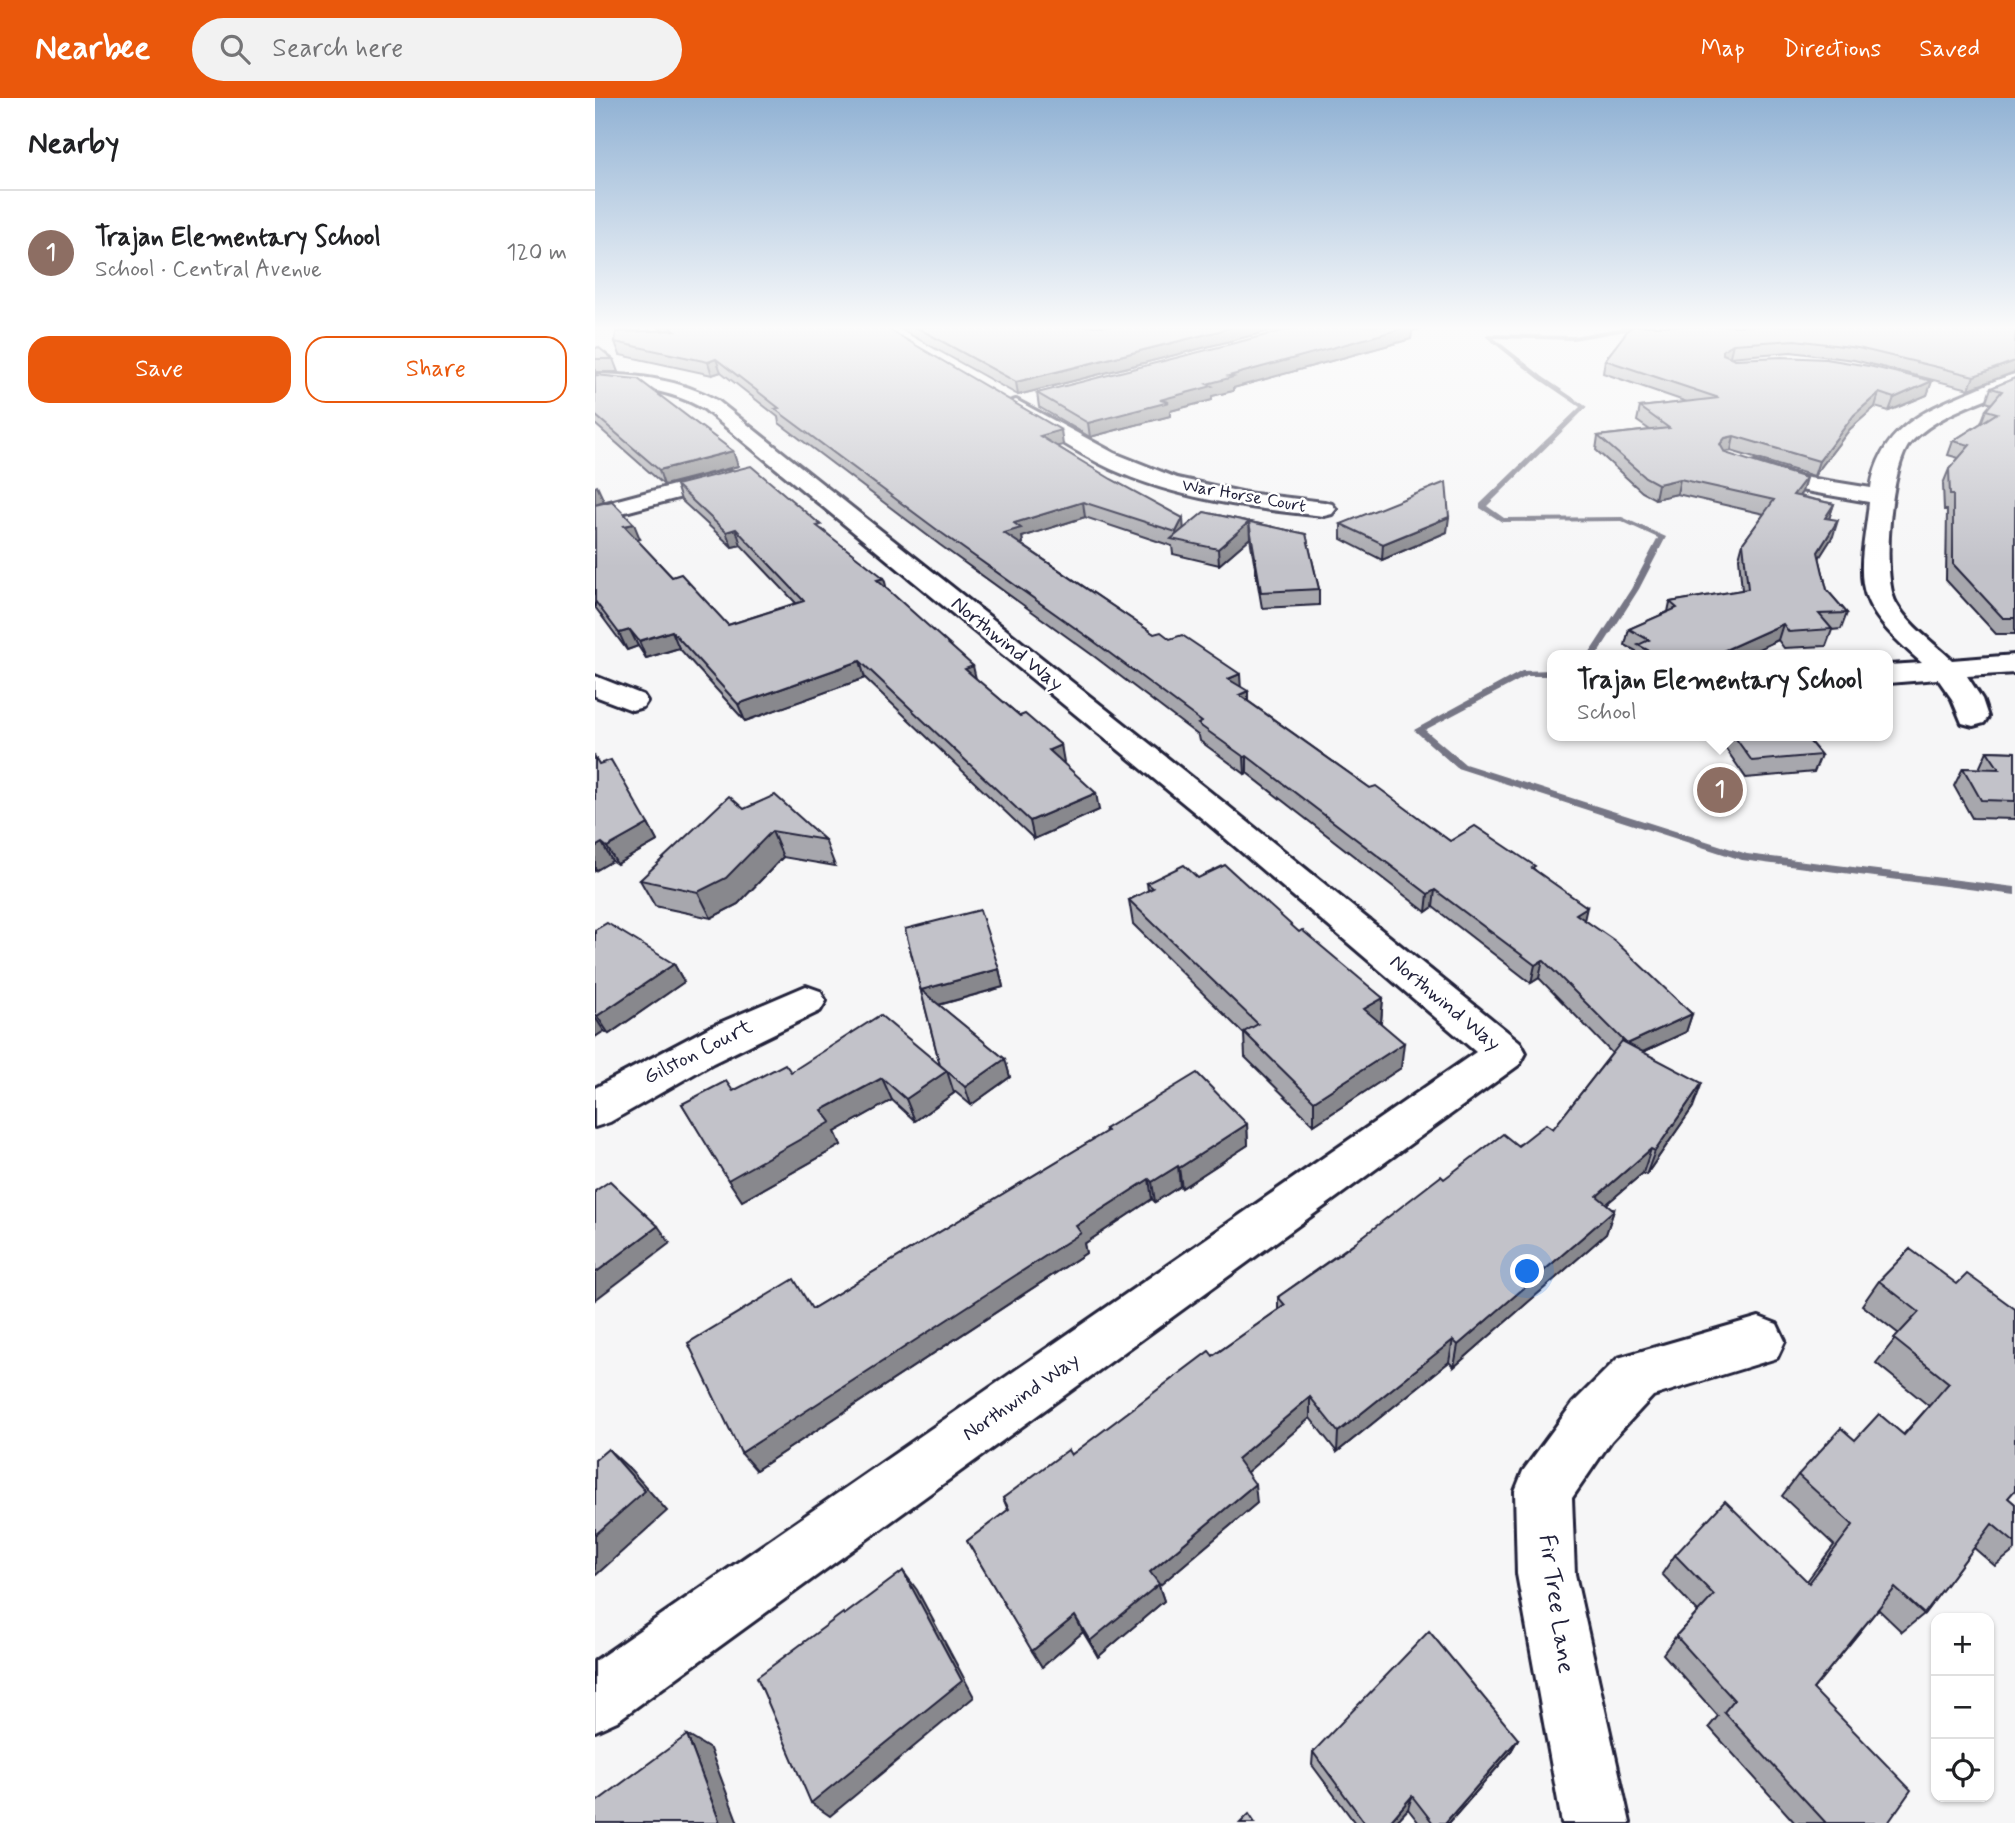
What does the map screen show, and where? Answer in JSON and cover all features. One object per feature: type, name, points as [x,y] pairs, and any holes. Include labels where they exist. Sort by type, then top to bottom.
[{"type":"street","name":"Northwind Way","points":[[595,1699],[1505,1053],[1216,813],[765,469],[708,406]]},
{"type":"street","name":"War Horse Court","points":[[1018,406],[1116,463],[1145,475],[1220,495],[1324,509]]},
{"type":"street","points":[[1957,406],[1930,419],[1901,440],[1888,462],[1881,497],[1875,582],[1882,603],[1963,690],[1973,717]]},
{"type":"street","points":[[1730,460],[1800,482],[1881,497]]},
{"type":"street","points":[[595,513],[765,469]]},
{"type":"street","points":[[1893,673],[2015,664]]},
{"type":"street","points":[[595,685],[632,701]]},
{"type":"street","name":"Gilston Court","points":[[595,1110],[637,1083],[719,1039],[806,1001]]},
{"type":"street","name":"Fir Tree Lane","points":[[1595,1823],[1546,1574],[1543,1491],[1592,1422],[1637,1376],[1759,1341]]},
{"type":"building","points":[[595,406],[674,406],[733,451],[659,470],[595,415]]},
{"type":"building","points":[[777,406],[1021,406],[1061,430],[1040,436],[1183,518],[1176,532],[1083,502],[1014,523],[1021,528],[1004,533],[1154,634],[1161,632],[1170,639],[1182,635],[1240,674],[1228,679],[1248,691],[1239,695],[1370,788],[1376,786],[1450,841],[1475,826],[1535,866],[1532,868],[1587,907],[1576,914],[1615,941],[1692,1014],[1627,1044],[1543,960],[1535,965],[1435,890],[1428,894],[1247,756],[1244,757],[1198,724],[1202,722],[1092,640],[936,529],[775,409],[779,408]]},
{"type":"building","points":[[1060,406],[1152,406],[1088,423]]},
{"type":"building","points":[[1864,406],[1819,461],[1734,436],[1725,438],[1720,444],[1725,453],[1806,478],[1793,495],[1834,504],[1825,518],[1838,520],[1818,552],[1827,590],[1847,613],[1819,614],[1832,629],[1789,632],[1783,624],[1725,650],[1648,650],[1638,645],[1649,640],[1629,629],[1677,608],[1670,602],[1748,589],[1743,543],[1774,500],[1680,479],[1658,484],[1645,477],[1598,436],[1669,428],[1640,407]]},
{"type":"building","points":[[1989,406],[2015,406],[2015,618],[2003,618],[1953,564],[1953,495],[1950,495],[1949,469],[1970,445],[1953,441],[1997,413],[1986,410]]},
{"type":"building","points":[[751,466],[821,525],[817,526],[884,578],[877,580],[973,666],[965,669],[1020,716],[1025,714],[1061,745],[1049,750],[1096,793],[1030,821],[860,661],[738,704],[672,631],[639,641],[630,630],[619,633],[595,601],[595,505],[612,501],[634,524],[624,526],[672,577],[681,574],[728,625],[804,601],[736,529],[726,532],[676,485]]},
{"type":"building","points":[[1446,482],[1449,517],[1383,544],[1341,524]]},
{"type":"building","points":[[1204,512],[1306,534],[1319,589],[1261,592],[1249,522],[1218,549],[1171,539]]},
{"type":"building","points":[[1738,741],[1809,741],[1821,755],[1752,761]]},
{"type":"building","points":[[1987,751],[2015,752],[2015,801],[1981,800],[1963,768],[1999,769]]},
{"type":"building","points":[[595,757],[599,764],[611,760],[648,824],[607,847],[602,843],[595,847]]},
{"type":"building","points":[[775,795],[825,840],[772,831],[726,878],[698,892],[640,880],[729,796],[744,809]]},
{"type":"building","points":[[1184,865],[1198,878],[1225,865],[1299,932],[1302,930],[1383,998],[1364,1009],[1404,1043],[1314,1101],[1244,1032],[1258,1024],[1129,900],[1153,888],[1147,883]]},
{"type":"building","points":[[980,910],[999,969],[921,990],[1005,1059],[965,1087],[940,1065],[905,929]]},
{"type":"building","points":[[607,923],[674,964],[597,1016],[595,930]]},
{"type":"building","points":[[880,1015],[947,1071],[906,1099],[882,1078],[822,1110],[831,1122],[728,1180],[682,1104],[726,1081],[733,1091],[785,1064],[791,1072]]},
{"type":"building","points":[[1622,1041],[1702,1083],[1655,1151],[1651,1149],[1597,1196],[1614,1210],[1458,1345],[1453,1340],[1338,1432],[1310,1397],[1237,1459],[1255,1484],[1150,1572],[1159,1584],[1090,1641],[1075,1616],[1032,1651],[967,1541],[1009,1509],[1003,1498],[1068,1450],[1071,1455],[1209,1351],[1213,1356],[1285,1305],[1278,1297],[1344,1251],[1441,1176],[1444,1179],[1503,1134],[1518,1146],[1546,1124],[1553,1129]]},
{"type":"building","points":[[1197,1073],[1247,1124],[1179,1168],[1178,1166],[1152,1182],[1149,1179],[1076,1226],[1081,1233],[741,1453],[688,1343],[794,1279],[812,1309],[1107,1131],[1105,1129]]},
{"type":"building","points":[[610,1181],[658,1226],[595,1273],[595,1191]]},
{"type":"building","points":[[1910,1249],[1957,1284],[1967,1274],[2015,1309],[2015,1490],[2008,1498],[2015,1504],[2015,1543],[1992,1524],[1924,1614],[1895,1588],[1813,1689],[1911,1790],[1888,1823],[1826,1823],[1724,1712],[1734,1700],[1676,1636],[1714,1595],[1675,1555],[1725,1501],[1809,1583],[1853,1525],[1798,1475],[1841,1428],[1855,1440],[1879,1414],[1904,1435],[1949,1383],[1894,1339],[1919,1312],[1879,1281]]},
{"type":"building","points":[[608,1449],[645,1491],[595,1535],[595,1460]]},
{"type":"building","points":[[903,1571],[962,1681],[811,1803],[757,1677]]},
{"type":"building","points":[[1429,1631],[1518,1739],[1445,1823],[1433,1823],[1412,1796],[1389,1823],[1365,1823],[1313,1752]]},
{"type":"building","points":[[687,1735],[720,1823],[595,1823],[595,1803]]},
{"type":"building","points":[[1249,1814],[1255,1823],[1240,1823]]},
{"type":"waterway","points":[[1583,406],[1483,506],[1502,520],[1622,519],[1662,537],[1635,589],[1595,650]]},
{"type":"waterway","points":[[1547,673],[1525,673],[1419,730],[1461,766],[1746,857],[2015,891]]},
{"type":"place","name":"Trajan Elementary School","points":[[1720,790]]}]
